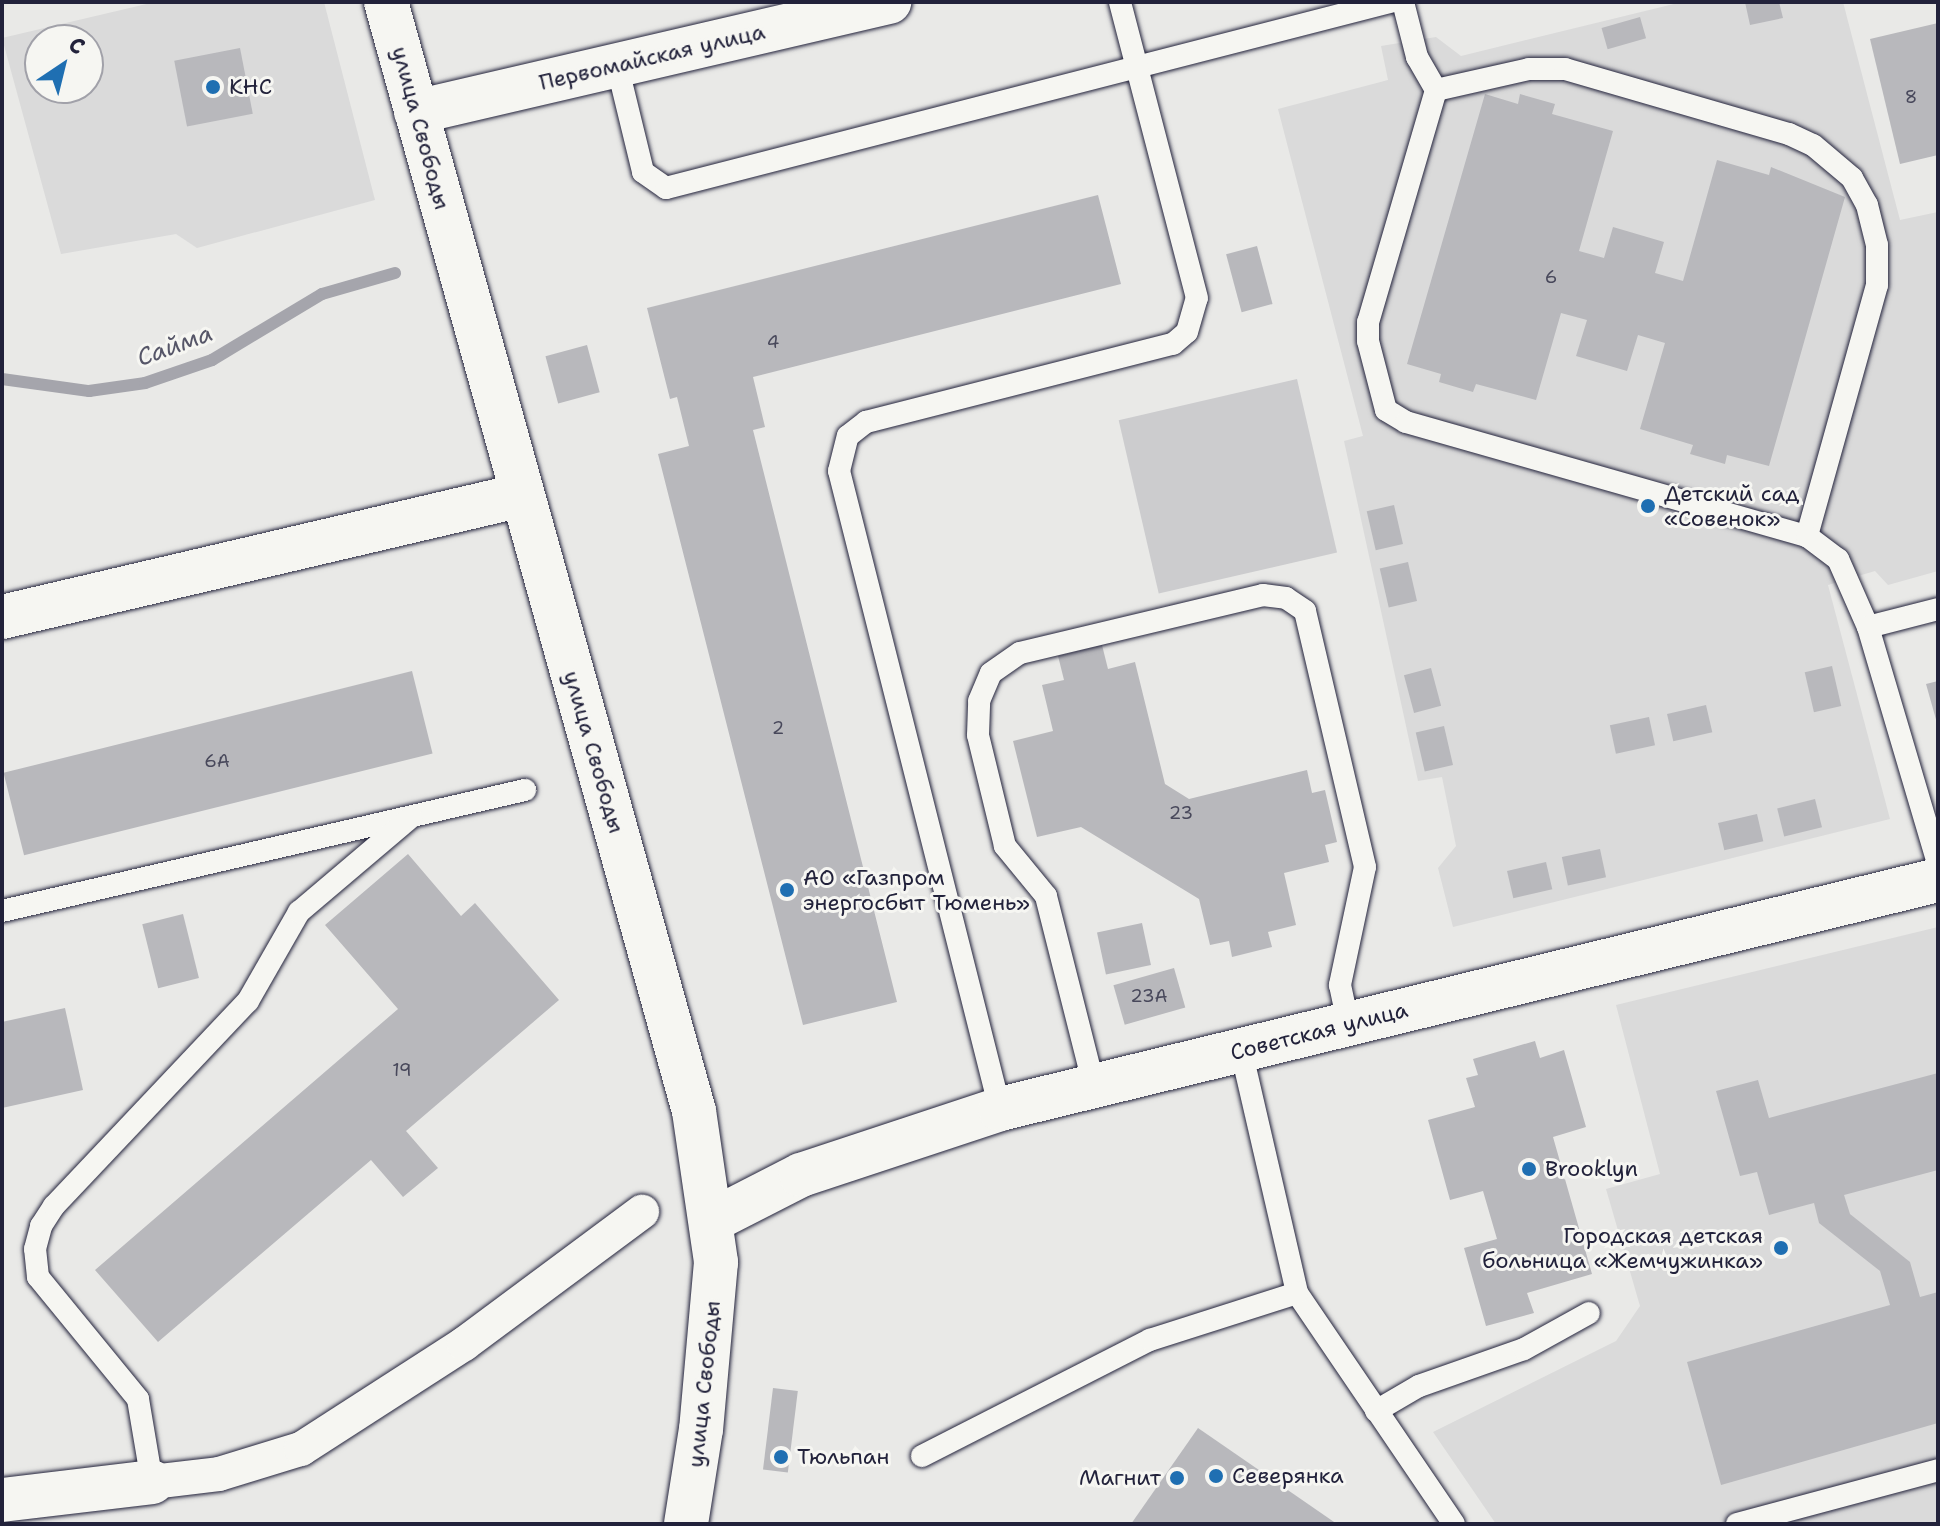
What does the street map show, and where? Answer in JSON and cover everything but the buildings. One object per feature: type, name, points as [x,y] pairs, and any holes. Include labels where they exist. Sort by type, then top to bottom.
[{"type":"street","name":"улица Свободы","points":[[386,2],[694,1111],[713,1220],[714,1312],[695,1520]]},
{"type":"street","name":"Первомайская улица","points":[[416,112],[889,2]]},
{"type":"street","points":[[2,617],[522,495]]},
{"type":"street","name":"Советская улица","points":[[713,1220],[801,1175],[1000,1109],[1938,880]]},
{"type":"street","points":[[2,1500],[219,1474],[301,1449],[464,1344],[642,1212]]},
{"type":"lane","points":[[1000,1109],[839,471],[841,452],[848,436],[866,422],[1173,344],[1187,332],[1197,298],[1120,2]]},
{"type":"lane","points":[[617,65],[643,172],[666,188],[1138,70],[1390,2]]},
{"type":"lane","points":[[1403,2],[1417,57],[1436,90],[1368,322],[1368,341],[1386,410],[1406,422],[1807,536],[1838,559],[1868,627],[1938,864]]},
{"type":"lane","points":[[1436,90],[1529,69],[1565,69],[1789,134],[1813,145],[1852,178],[1867,205],[1877,245],[1877,285],[1807,536]]},
{"type":"lane","points":[[1094,1086],[1046,896],[1005,846],[978,735],[979,701],[991,673],[1020,653],[1263,595],[1286,598],[1305,611],[1365,867],[1340,985],[1348,1024]]},
{"type":"lane","points":[[1868,627],[1938,609]]},
{"type":"lane","points":[[2,911],[525,790]]},
{"type":"lane","points":[[152,1482],[138,1399],[38,1277],[35,1249],[41,1226],[54,1206],[248,1001],[299,912],[411,817]]},
{"type":"lane","points":[[1241,1050],[1297,1293],[1454,1524]]},
{"type":"lane","points":[[922,1456],[1150,1340],[1297,1293]]},
{"type":"lane","points":[[1376,1411],[1419,1386],[1524,1349],[1589,1313]]},
{"type":"lane","points":[[1737,1524],[1938,1470]]},
{"type":"shaded area","points":[[155,2],[324,2],[375,200],[197,248],[176,234],[61,254],[2,38],[24,33],[24,104],[104,104],[104,24],[62,24]]},
{"type":"shaded area","name":"Детский сад «Совенок»","points":[[1682,2],[1843,2],[1900,220],[1938,212],[1938,571],[1888,585],[1875,571],[1828,585],[1890,819],[1453,927],[1438,868],[1456,846],[1442,777],[1418,781],[1344,441],[1363,436],[1278,109],[1388,80],[1381,46],[1436,37],[1461,56]]},
{"type":"shaded area","points":[[1297,379],[1337,552],[1159,594],[1119,420]]},
{"type":"shaded area","name":"Городская детская больница «Жемчужинка»","points":[[1938,927],[1938,1524],[1496,1524],[1433,1432],[1616,1341],[1640,1306],[1606,1189],[1660,1174],[1616,1005]]},
{"type":"waterway","name":"Сайма","points":[[2,379],[89,391],[145,383],[212,360],[322,294],[395,273]]},
{"type":"place","name":"КНС","points":[[213,87]]},
{"type":"place","name":"Детский сад «Совенок»","points":[[1648,506]]},
{"type":"place","name":"АО «Газпром энергосбыт Тюмень»","points":[[787,890]]},
{"type":"place","name":"Brooklyn","points":[[1529,1169]]},
{"type":"place","name":"Городская детская больница «Жемчужинка»","points":[[1781,1248]]},
{"type":"place","name":"Тюльпан","points":[[781,1457]]},
{"type":"place","name":"Северянка","points":[[1216,1476]]},
{"type":"place","name":"Магнит","points":[[1177,1478]]}]
